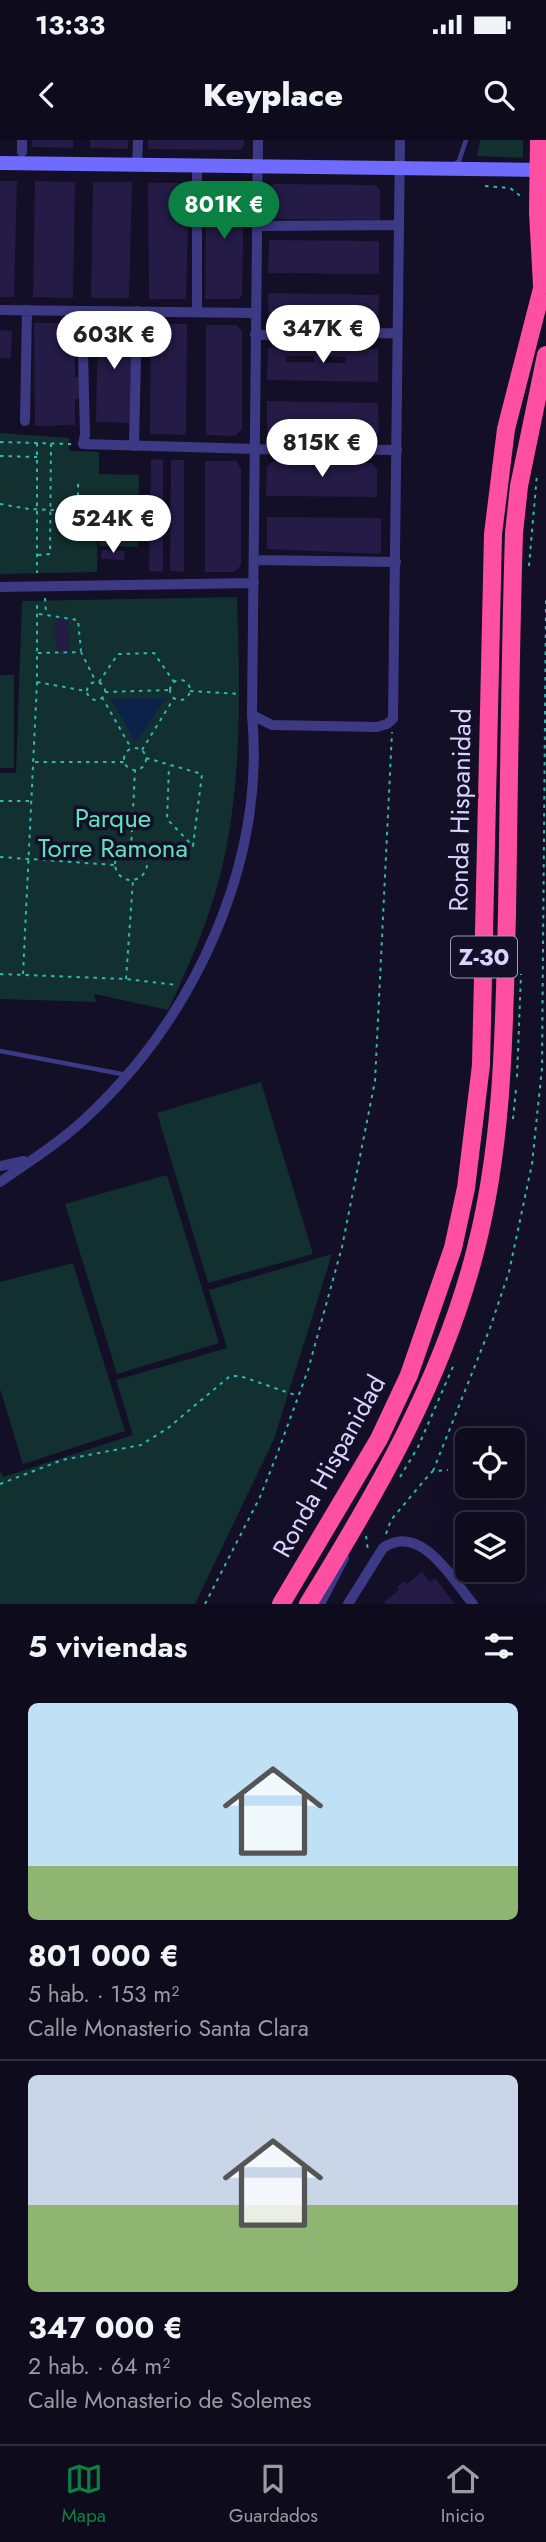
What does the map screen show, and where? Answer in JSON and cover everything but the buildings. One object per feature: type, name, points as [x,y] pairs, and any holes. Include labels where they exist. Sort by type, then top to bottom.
[{"type":"highway","name":"Ronda Hispanidad","points":[[281,1604],[373,1450],[409,1376],[453,1248],[466,1188],[481,1065],[492,534],[506,429],[544,279],[539,140]]},
{"type":"highway","name":"Ronda Hispanidad","points":[[309,1604],[400,1446],[430,1383],[460,1304],[488,1190],[503,1069],[514,533],[519,486],[545,363]]},
{"type":"main road","points":[[0,163],[542,170]]},
{"type":"street","points":[[22,140],[22,152]]},
{"type":"street","points":[[137,164],[138,140]]},
{"type":"street","points":[[0,1182],[89,1115],[128,1075],[191,986],[218,926],[242,848],[249,807],[254,739],[254,583],[259,560],[255,335],[262,226],[258,140]]},
{"type":"street","points":[[252,715],[272,724],[377,727],[393,719],[390,562],[397,450],[396,333],[400,140]]},
{"type":"street","points":[[197,165],[197,312]]},
{"type":"street","points":[[262,226],[398,225]]},
{"type":"street","points":[[0,310],[256,313]]},
{"type":"street","points":[[25,421],[27,310]]},
{"type":"street","points":[[82,311],[83,444],[397,450]]},
{"type":"street","points":[[134,446],[137,311]]},
{"type":"street","points":[[255,335],[396,333]]},
{"type":"street","points":[[259,560],[390,562]]},
{"type":"street","points":[[0,587],[254,583]]},
{"type":"street","points":[[254,739],[272,724]]},
{"type":"street","points":[[0,1166],[41,1153]]},
{"type":"street","name":"Ronda Hispanidad","points":[[320,1604],[341,1567],[352,1532]]},
{"type":"street","points":[[348,1604],[375,1558],[387,1545],[405,1542],[426,1548],[473,1604]]},
{"type":"lane","points":[[446,168],[459,160],[466,140]]},
{"type":"lane","points":[[0,1051],[128,1075]]},
{"type":"path","points":[[485,186],[510,188],[520,194],[525,204]]},
{"type":"path","points":[[25,433],[25,442]]},
{"type":"path","points":[[0,442],[83,444]]},
{"type":"path","points":[[37,443],[37,573]]},
{"type":"path","points":[[37,555],[50,554],[51,443]]},
{"type":"path","points":[[0,456],[37,457]]},
{"type":"path","points":[[78,482],[78,528]]},
{"type":"path","points":[[0,504],[78,511]]},
{"type":"path","points":[[45,598],[46,615]]},
{"type":"path","points":[[387,1545],[387,1528],[391,1520],[433,1471],[490,1328],[509,1272],[533,1164],[542,1069],[546,600]]},
{"type":"path","points":[[23,974],[34,762],[37,601]]},
{"type":"path","points":[[37,614],[78,620],[81,652],[98,682],[104,686],[105,692],[102,697],[94,699],[87,691],[37,681]]},
{"type":"path","points":[[37,653],[81,652]]},
{"type":"path","points":[[87,691],[90,683],[98,682],[118,654],[154,653],[174,682]]},
{"type":"path","points":[[174,682],[183,681],[189,691]]},
{"type":"path","points":[[170,690],[174,682]]},
{"type":"path","points":[[105,692],[170,690]]},
{"type":"path","points":[[170,690],[174,698]]},
{"type":"path","points":[[189,691],[240,694]]},
{"type":"path","points":[[174,698],[183,699],[189,691]]},
{"type":"path","points":[[102,697],[131,749]]},
{"type":"path","points":[[142,750],[174,698]]},
{"type":"path","points":[[205,1604],[260,1497],[298,1396],[342,1247],[375,1081],[393,719]]},
{"type":"path","points":[[131,749],[142,750]]},
{"type":"path","points":[[131,749],[125,755],[129,768],[142,767],[146,758]]},
{"type":"path","points":[[142,750],[146,758],[202,774],[193,846],[167,819],[169,766]]},
{"type":"path","points":[[34,762],[125,762]]},
{"type":"path","points":[[131,849],[135,769]]},
{"type":"path","points":[[0,801],[30,801]]},
{"type":"path","points":[[131,849],[142,854],[146,863],[144,873],[133,880],[121,877],[115,865],[119,854],[131,849]]},
{"type":"path","points":[[0,856],[115,865]]},
{"type":"path","points":[[126,979],[133,880]]},
{"type":"path","points":[[541,974],[546,972]]},
{"type":"path","points":[[0,974],[126,979],[184,985]]},
{"type":"path","points":[[0,1484],[62,1460],[141,1445],[168,1428],[230,1377],[240,1376],[298,1396]]},
{"type":"path","points":[[433,1471],[448,1470]]},
{"type":"green space","points":[[480,140],[523,140],[523,158],[477,156]]},
{"type":"green space","points":[[0,433],[69,438],[69,451],[99,452],[99,474],[139,475],[138,547],[99,546],[98,501],[97,572],[0,574]]},
{"type":"green space","name":"Parque Torre Ramona","points":[[237,597],[238,739],[227,845],[209,913],[168,1010],[94,994],[96,1002],[0,999],[0,773],[16,773],[22,601]]},
{"type":"green space","points":[[0,675],[14,675],[14,768],[0,768]]},
{"type":"green space","points":[[261,1082],[313,1254],[208,1283],[157,1113]]},
{"type":"green space","points":[[167,1175],[219,1343],[117,1374],[65,1204]]},
{"type":"green space","points":[[332,1254],[274,1439],[195,1604],[0,1604],[0,1470],[3,1477],[133,1435],[116,1380],[227,1348],[209,1290]]},
{"type":"green space","points":[[73,1263],[125,1431],[23,1464],[0,1389],[0,1282]]},
{"type":"water","points":[[166,698],[136,743],[111,699]]}]
